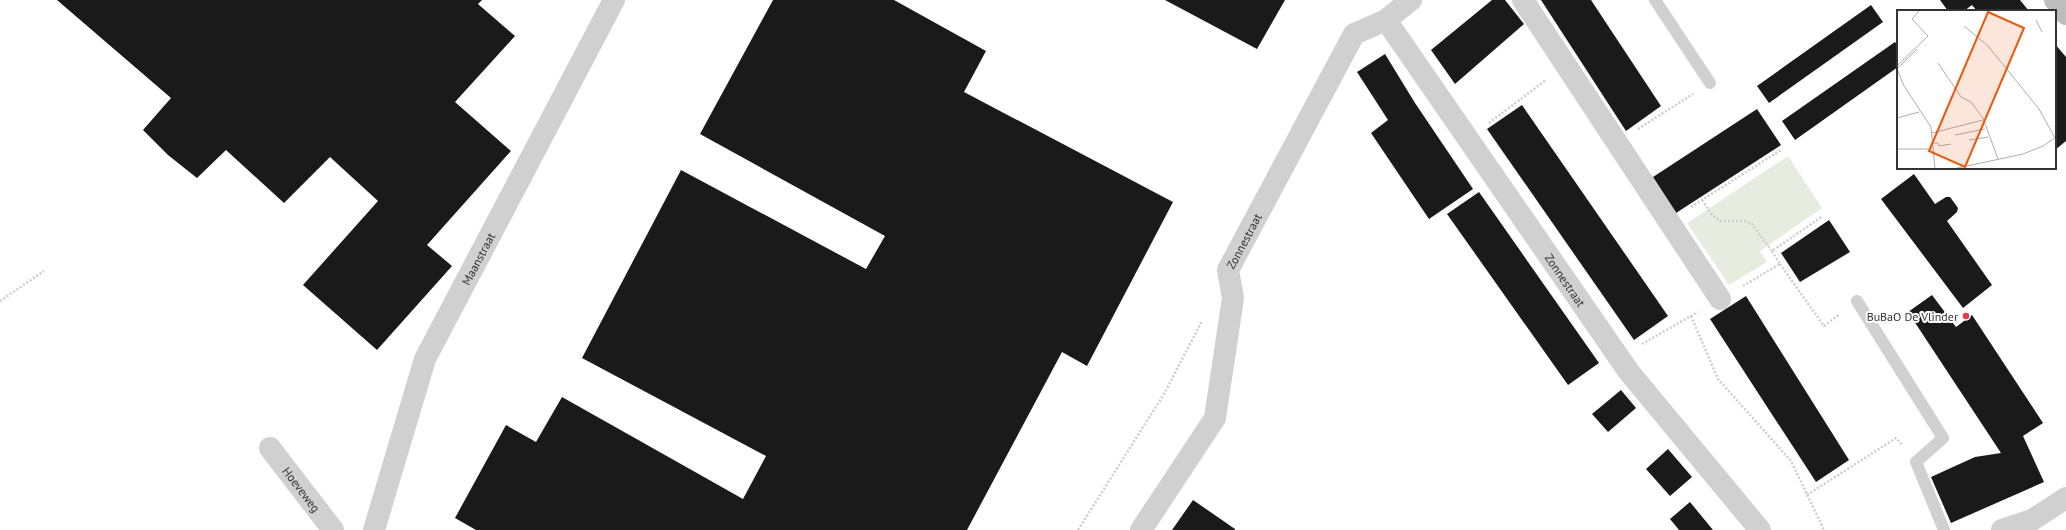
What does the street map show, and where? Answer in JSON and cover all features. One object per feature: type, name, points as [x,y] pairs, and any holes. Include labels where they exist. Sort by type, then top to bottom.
[{"type":"main road","points":[[2055,0],[2066,14]]},
{"type":"street","name":"Maanstraat","points":[[374,530],[425,359],[614,0]]},
{"type":"street","name":"Zonnestraat","points":[[1141,530],[1215,418],[1233,298],[1228,270],[1354,34],[1386,20],[1411,0]]},
{"type":"street","points":[[1523,0],[1720,299]]},
{"type":"street","name":"Zonnestraat","points":[[1386,20],[1629,372],[1760,530]]},
{"type":"street","name":"Hoeveweg","points":[[270,448],[333,530]]},
{"type":"street","points":[[2002,530],[2034,525],[2066,498]]},
{"type":"lane","points":[[1655,0],[1710,83]]},
{"type":"lane","points":[[1857,301],[1943,438],[1916,462],[1944,530]]},
{"type":"path","points":[[1468,139],[1566,65]]},
{"type":"path","points":[[1617,143],[1710,83]]},
{"type":"path","points":[[1669,221],[1781,150]]},
{"type":"path","points":[[1702,200],[1712,215],[1720,221],[1746,221],[1752,224],[1772,251]]},
{"type":"path","points":[[1780,264],[1824,326],[1857,301]]},
{"type":"path","points":[[0,301],[44,271]]},
{"type":"path","points":[[1691,316],[1718,378],[1791,460],[1824,530]]},
{"type":"path","points":[[1078,530],[1164,394],[1204,317]]},
{"type":"path","points":[[1807,495],[1896,438],[1916,462]]},
{"type":"shaded area","points":[[1788,156],[1822,208],[1760,251],[1767,262],[1729,285],[1687,223]]},
{"type":"building","points":[[57,0],[482,0],[478,4],[515,36],[455,102],[511,151],[427,245],[452,266],[377,350],[303,285],[378,201],[330,157],[284,203],[226,150],[197,178],[168,155],[143,130],[171,98]]},
{"type":"building","points":[[773,0],[894,0],[986,51],[964,92],[1173,202],[1087,366],[1062,352],[967,530],[476,530],[455,518],[506,425],[536,442],[562,397],[743,499],[766,456],[582,358],[681,170],[866,269],[885,236],[700,134]]},
{"type":"building","points":[[1165,0],[1285,0],[1257,49]]},
{"type":"building","points":[[1492,0],[1505,0],[1524,24],[1455,84],[1431,50]]},
{"type":"building","points":[[1541,0],[1591,0],[1661,106],[1626,131]]},
{"type":"building","points":[[1940,0],[2020,0],[2028,10],[1976,10],[1972,5],[1965,10],[1947,10]]},
{"type":"building","points":[[1871,5],[1883,22],[1769,103],[1757,86]]},
{"type":"building","points":[[1895,42],[1897,45],[1897,68],[1795,140],[1782,121]]},
{"type":"building","points":[[2056,45],[2066,57],[2066,141],[2056,149]]},
{"type":"building","points":[[1385,54],[1415,103],[1473,189],[1429,219],[1371,133],[1388,120],[1357,72]]},
{"type":"building","points":[[1522,105],[1668,316],[1634,340],[1487,129]]},
{"type":"building","points":[[1757,109],[1781,145],[1676,213],[1653,177]]},
{"type":"building","points":[[1914,174],[1935,204],[1946,197],[1950,197],[1958,208],[1957,212],[1947,221],[1992,285],[1963,308],[1881,199]]},
{"type":"building","points":[[1479,192],[1599,363],[1568,385],[1447,214]]},
{"type":"building","points":[[1829,220],[1850,252],[1800,282],[1781,253]]},
{"type":"building","points":[[1932,295],[1956,327],[1972,315],[2043,423],[2023,436],[2044,482],[1951,523],[1931,477],[1975,457],[2001,453],[1908,312]]},
{"type":"building","points":[[1746,296],[1849,460],[1816,482],[1710,319]]},
{"type":"building","points":[[1621,390],[1636,408],[1608,432],[1592,414]]},
{"type":"building","points":[[1668,449],[1692,477],[1670,496],[1646,469]]},
{"type":"building","points":[[1193,500],[1235,529],[1235,530],[1172,530]]},
{"type":"building","points":[[1690,502],[1713,530],[1679,530],[1670,519]]},
{"type":"place","name":"BuBaO De Vlinder","points":[[1966,316]]}]
